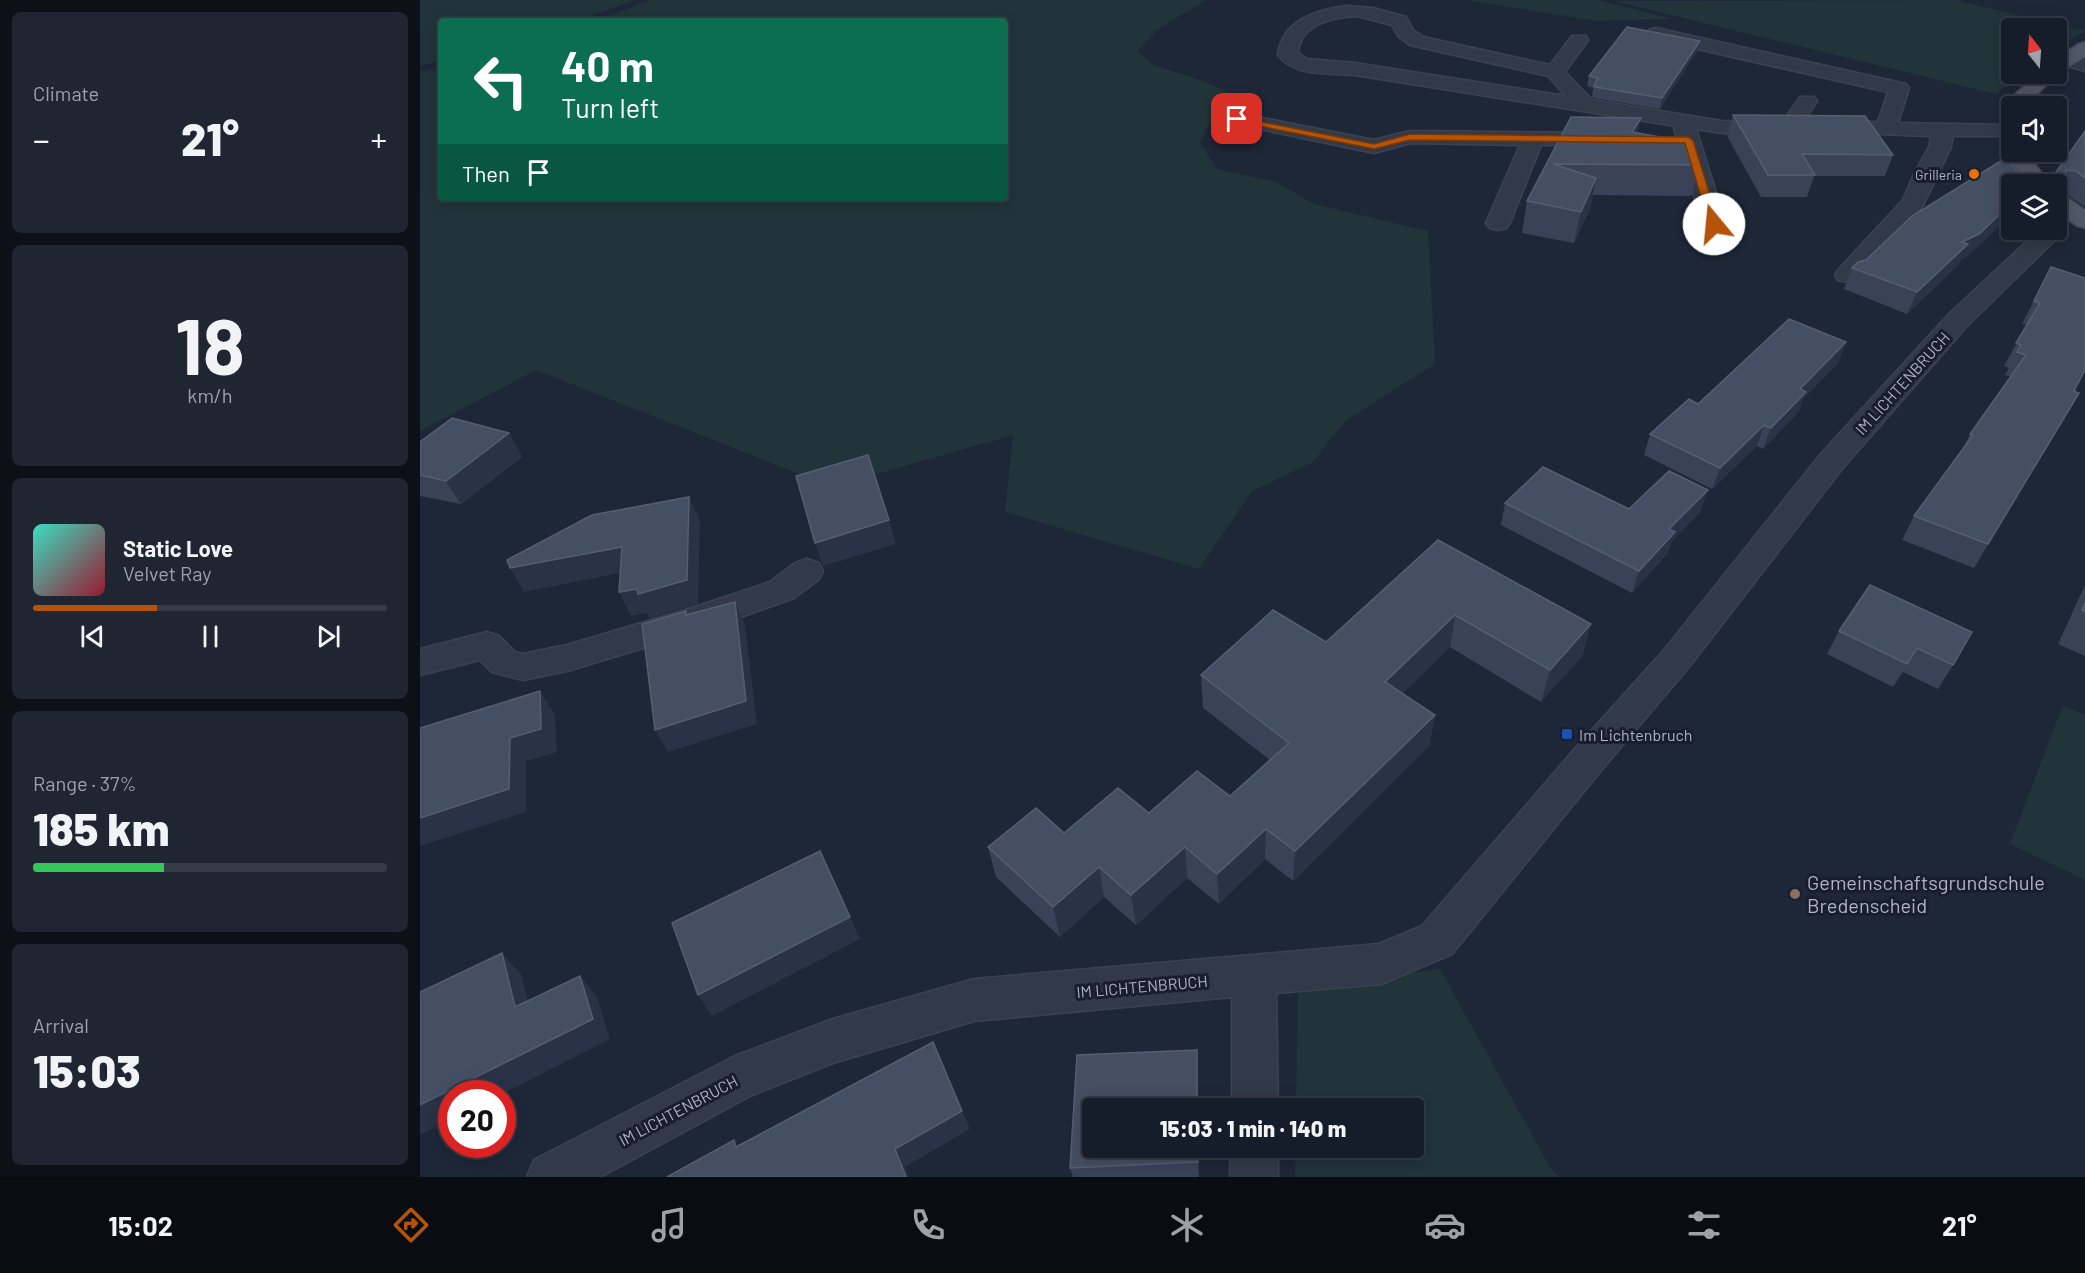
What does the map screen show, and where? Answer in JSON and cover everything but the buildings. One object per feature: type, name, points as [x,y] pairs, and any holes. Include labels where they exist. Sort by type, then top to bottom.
[{"type":"main road","points":[[2070,64],[2085,48]]},
{"type":"main road","points":[[2024,96],[2035,84]]},
{"type":"street","points":[[1586,106],[1556,72],[1417,41],[1406,33],[1399,21],[1386,15],[1355,11],[1336,13],[1313,20],[1294,34],[1287,48],[1288,55],[1302,64],[1355,69],[1586,106],[1685,130],[1722,127],[1943,130],[2001,133]]},
{"type":"street","points":[[1640,30],[1899,88],[1886,129]]},
{"type":"street","points":[[1556,72],[1579,40]]},
{"type":"street","points":[[1790,128],[1807,101]]},
{"type":"street","points":[[1237,119],[1374,147],[1410,137],[1629,139]]},
{"type":"street","points":[[1665,140],[1685,130]]},
{"type":"street","points":[[1685,130],[1714,224]]},
{"type":"street","points":[[1847,275],[1914,202],[1925,174],[1940,147],[1943,130]]},
{"type":"street","points":[[1498,223],[1533,138]]},
{"type":"street","name":"IM LICHTENBRUCH","points":[[551,1177],[735,1079],[833,1041],[974,1000],[1381,964],[1437,940],[1586,762],[1677,658],[1831,462],[1957,321],[2072,223]]},
{"type":"street","points":[[420,662],[487,645],[504,663],[523,667],[567,658],[701,618],[782,590],[807,571]]},
{"type":"street","points":[[1254,977],[1255,1098]]},
{"type":"street","points":[[1254,1177],[1255,1158]]},
{"type":"green space","points":[[420,0],[635,0],[585,18],[438,18],[438,61],[420,66]]},
{"type":"green space","points":[[650,0],[1206,0],[1157,30],[1137,51],[1153,65],[1231,93],[1226,108],[1210,123],[1200,143],[1217,169],[1276,182],[1314,204],[1428,231],[1435,364],[1345,421],[1313,462],[1252,491],[1199,569],[1005,512],[1013,435],[832,487],[536,370],[420,431],[420,72],[438,68],[438,201],[1008,201],[1008,18],[602,18]]},
{"type":"green space","points":[[1468,0],[1597,0],[1673,19],[1597,21]]},
{"type":"green space","points":[[1955,0],[2030,18],[2001,18],[2001,84],[2008,84],[1996,94],[1614,1]]},
{"type":"green space","points":[[2067,27],[2085,31],[2067,41]]},
{"type":"green space","points":[[2063,705],[2085,715],[2085,880],[2010,844]]},
{"type":"green space","points":[[1440,969],[1551,1169],[1559,1177],[1295,1177],[1296,1158],[1424,1158],[1424,1098],[1296,1098],[1298,986]]},
{"type":"place","name":"Grilleria","points":[[1974,174]]},
{"type":"place","name":"Im Lichtenbruch","points":[[1567,734]]},
{"type":"place","name":"Gemeinschaftsgrundschule Bredenscheid","points":[[1795,894]]},
{"type":"route","points":[[1237,119],[1374,147],[1410,137],[1688,140],[1714,224]]}]
